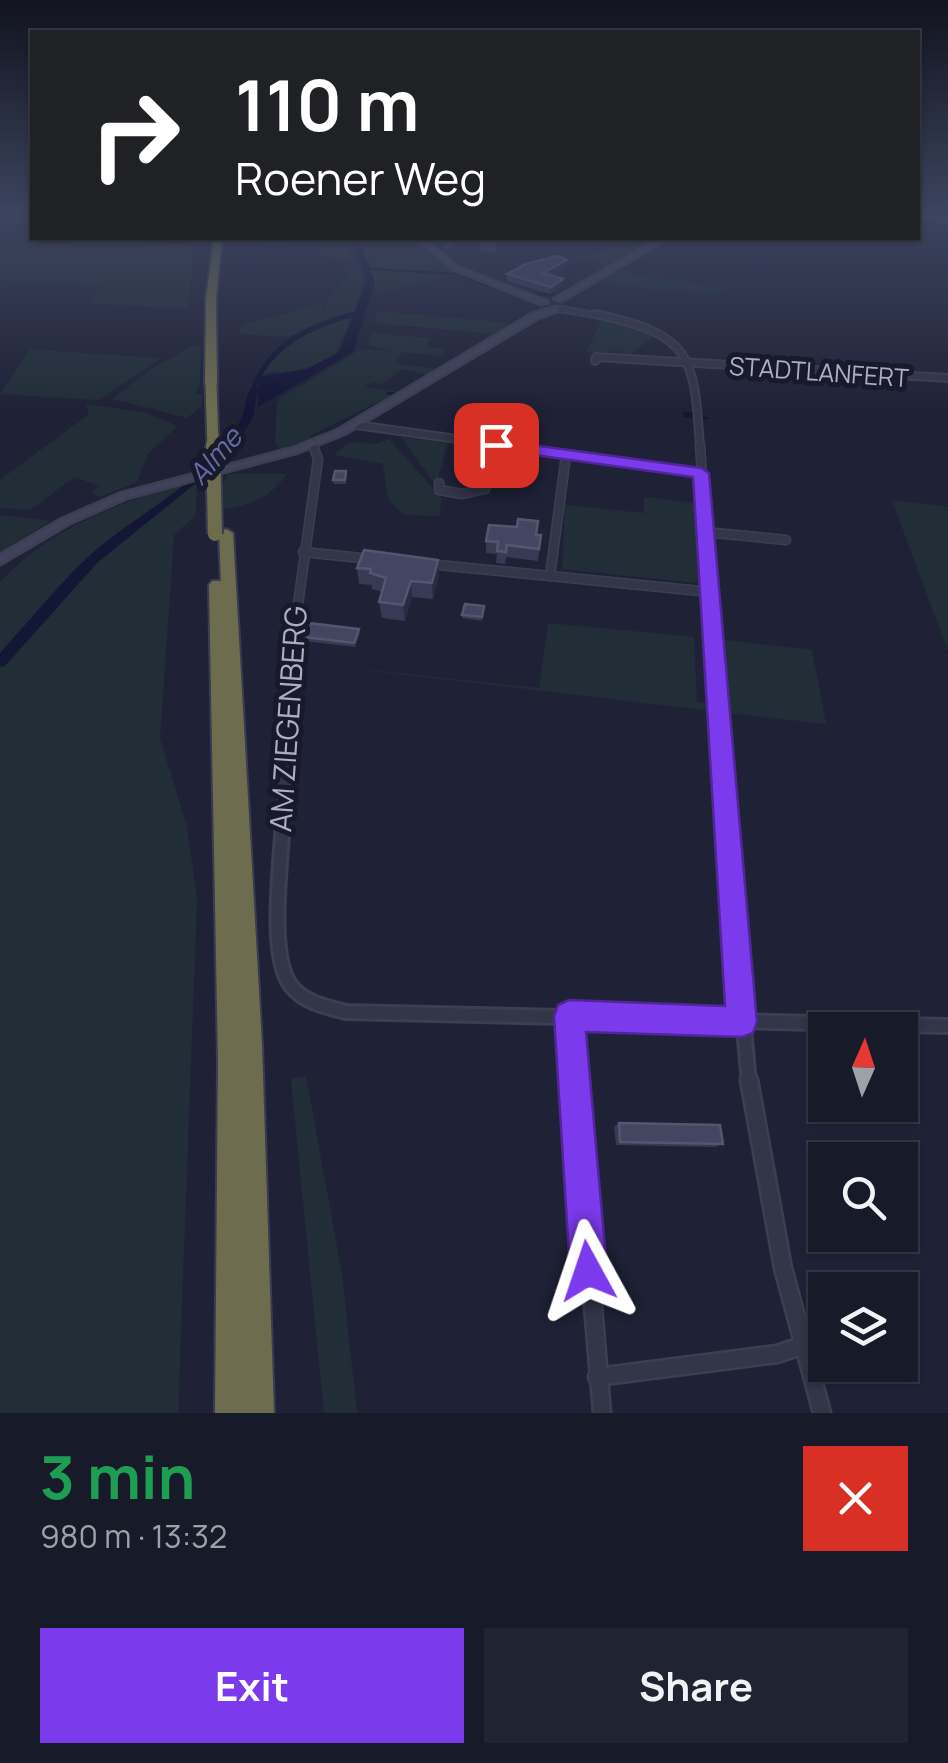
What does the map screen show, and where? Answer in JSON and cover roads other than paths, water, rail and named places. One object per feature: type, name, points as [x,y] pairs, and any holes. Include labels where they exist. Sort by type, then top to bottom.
[{"type":"highway","points":[[218,278],[215,384],[250,1046],[258,1413]]},
{"type":"highway","points":[[221,534],[232,1413]]},
{"type":"street","points":[[481,278],[553,305],[669,338],[681,346],[690,364],[742,1022],[768,1199],[801,1346],[822,1413]]},
{"type":"street","points":[[0,560],[101,505],[198,473],[313,444],[356,425],[598,278]]},
{"type":"street","name":"STADTLANFERT","points":[[585,356],[948,378]]},
{"type":"street","points":[[356,425],[701,473]]},
{"type":"street","name":"AM ZIEGENBERG","points":[[313,444],[318,458],[288,678],[278,952],[282,973],[294,994],[315,1006],[346,1012],[569,1016]]},
{"type":"street","points":[[439,483],[439,490],[444,493],[473,494],[485,489],[496,445]]},
{"type":"street","points":[[550,576],[566,456]]},
{"type":"street","points":[[705,532],[786,540]]},
{"type":"street","points":[[304,552],[383,560]]},
{"type":"street","points":[[411,563],[710,592]]},
{"type":"street","points":[[602,1413],[569,1016],[948,1026]]},
{"type":"street","points":[[596,1377],[776,1354],[801,1346]]},
{"type":"waterway","points":[[467,278],[515,294]]},
{"type":"waterway","points":[[538,294],[558,294],[570,288]]},
{"type":"waterway","points":[[345,317],[361,312]]},
{"type":"waterway","points":[[252,393],[268,362],[291,340],[353,314]]},
{"type":"waterway","name":"Alme","points":[[0,662],[93,560],[214,463],[234,441],[247,417],[252,393],[276,385]]},
{"type":"waterway","points":[[388,393],[397,394]]},
{"type":"waterway","points":[[684,413],[694,414]]},
{"type":"waterway","points":[[684,416],[707,418]]}]
